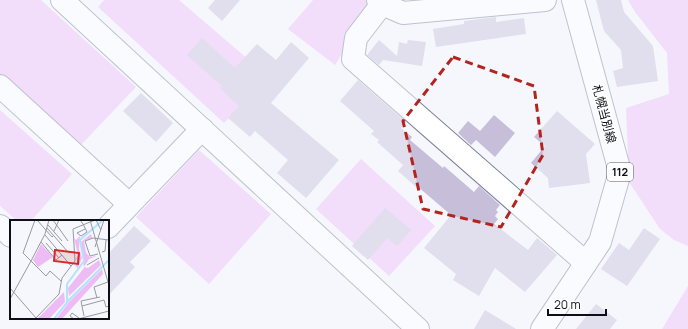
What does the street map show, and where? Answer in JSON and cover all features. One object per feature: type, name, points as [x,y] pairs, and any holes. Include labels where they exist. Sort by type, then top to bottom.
[{"type":"street","points":[[62,0],[418,329]]},
{"type":"street","points":[[545,0],[403,13],[380,2],[356,38],[353,59],[586,263]]},
{"type":"street","name":"札幌当別線","points":[[542,329],[600,242],[620,172],[573,0]]},
{"type":"street","points":[[0,86],[129,204]]},
{"type":"street","points":[[109,226],[202,129]]},
{"type":"street","points":[[0,226],[10,235]]},
{"type":"highlighted area","points":[[453,57],[534,86],[543,155],[501,227],[423,209],[403,121]]},
{"type":"shaded area","points":[[0,0],[41,0],[136,87],[79,147],[0,75]]},
{"type":"shaded area","points":[[104,0],[179,0],[269,77],[224,123],[98,7]]},
{"type":"shaded area","points":[[313,0],[367,0],[372,4],[335,65],[288,29]]},
{"type":"shaded area","points":[[628,0],[688,0],[688,246],[674,240],[660,229],[629,182],[626,108],[669,94],[667,53],[635,12]]},
{"type":"shaded area","points":[[0,110],[72,174],[32,220],[16,220],[0,206]]},
{"type":"shaded area","points":[[199,150],[271,214],[209,284],[136,217]]},
{"type":"shaded area","points":[[361,159],[435,226],[389,276],[316,209]]},
{"type":"shaded area","points":[[688,286],[688,329],[662,329]]},
{"type":"building","points":[[215,0],[240,0],[222,21],[208,8]]},
{"type":"building","points":[[596,0],[621,0],[624,12],[653,46],[658,81],[617,87],[613,71],[623,68],[621,50],[604,31]]},
{"type":"building","points":[[496,17],[496,22],[524,18],[526,34],[436,47],[433,29],[464,24],[464,21]]},
{"type":"building","points":[[202,38],[235,68],[257,44],[276,60],[291,42],[309,58],[271,103],[339,160],[306,198],[277,173],[288,160],[255,131],[250,137],[228,118],[239,106],[220,88],[222,86],[187,55]]},
{"type":"building","points":[[379,40],[397,56],[399,42],[407,44],[408,40],[426,42],[422,66],[383,60],[379,65],[367,55]]},
{"type":"building","points":[[358,80],[406,122],[401,128],[412,137],[410,140],[443,168],[444,166],[474,192],[479,186],[500,205],[496,210],[498,212],[495,216],[498,219],[494,224],[528,250],[537,238],[557,255],[525,292],[495,268],[479,296],[453,280],[456,274],[424,248],[451,215],[398,171],[403,165],[377,142],[379,140],[371,134],[374,131],[340,101]]},
{"type":"building","points":[[141,93],[173,123],[156,142],[123,111]]},
{"type":"building","points":[[557,111],[595,144],[586,154],[590,183],[549,188],[548,178],[531,163],[545,146],[534,137]]},
{"type":"building","points":[[494,115],[515,133],[495,157],[476,140],[471,145],[458,133],[468,121],[480,131]]},
{"type":"building","points":[[385,208],[411,230],[397,246],[387,238],[368,260],[352,246]]},
{"type":"building","points":[[134,226],[151,241],[130,262],[135,267],[109,295],[109,253]]},
{"type":"building","points":[[644,228],[660,239],[627,286],[601,269],[619,243],[629,250]]},
{"type":"building","points":[[596,304],[617,320],[610,329],[576,329]]},
{"type":"building","points":[[485,310],[516,329],[474,329]]}]
